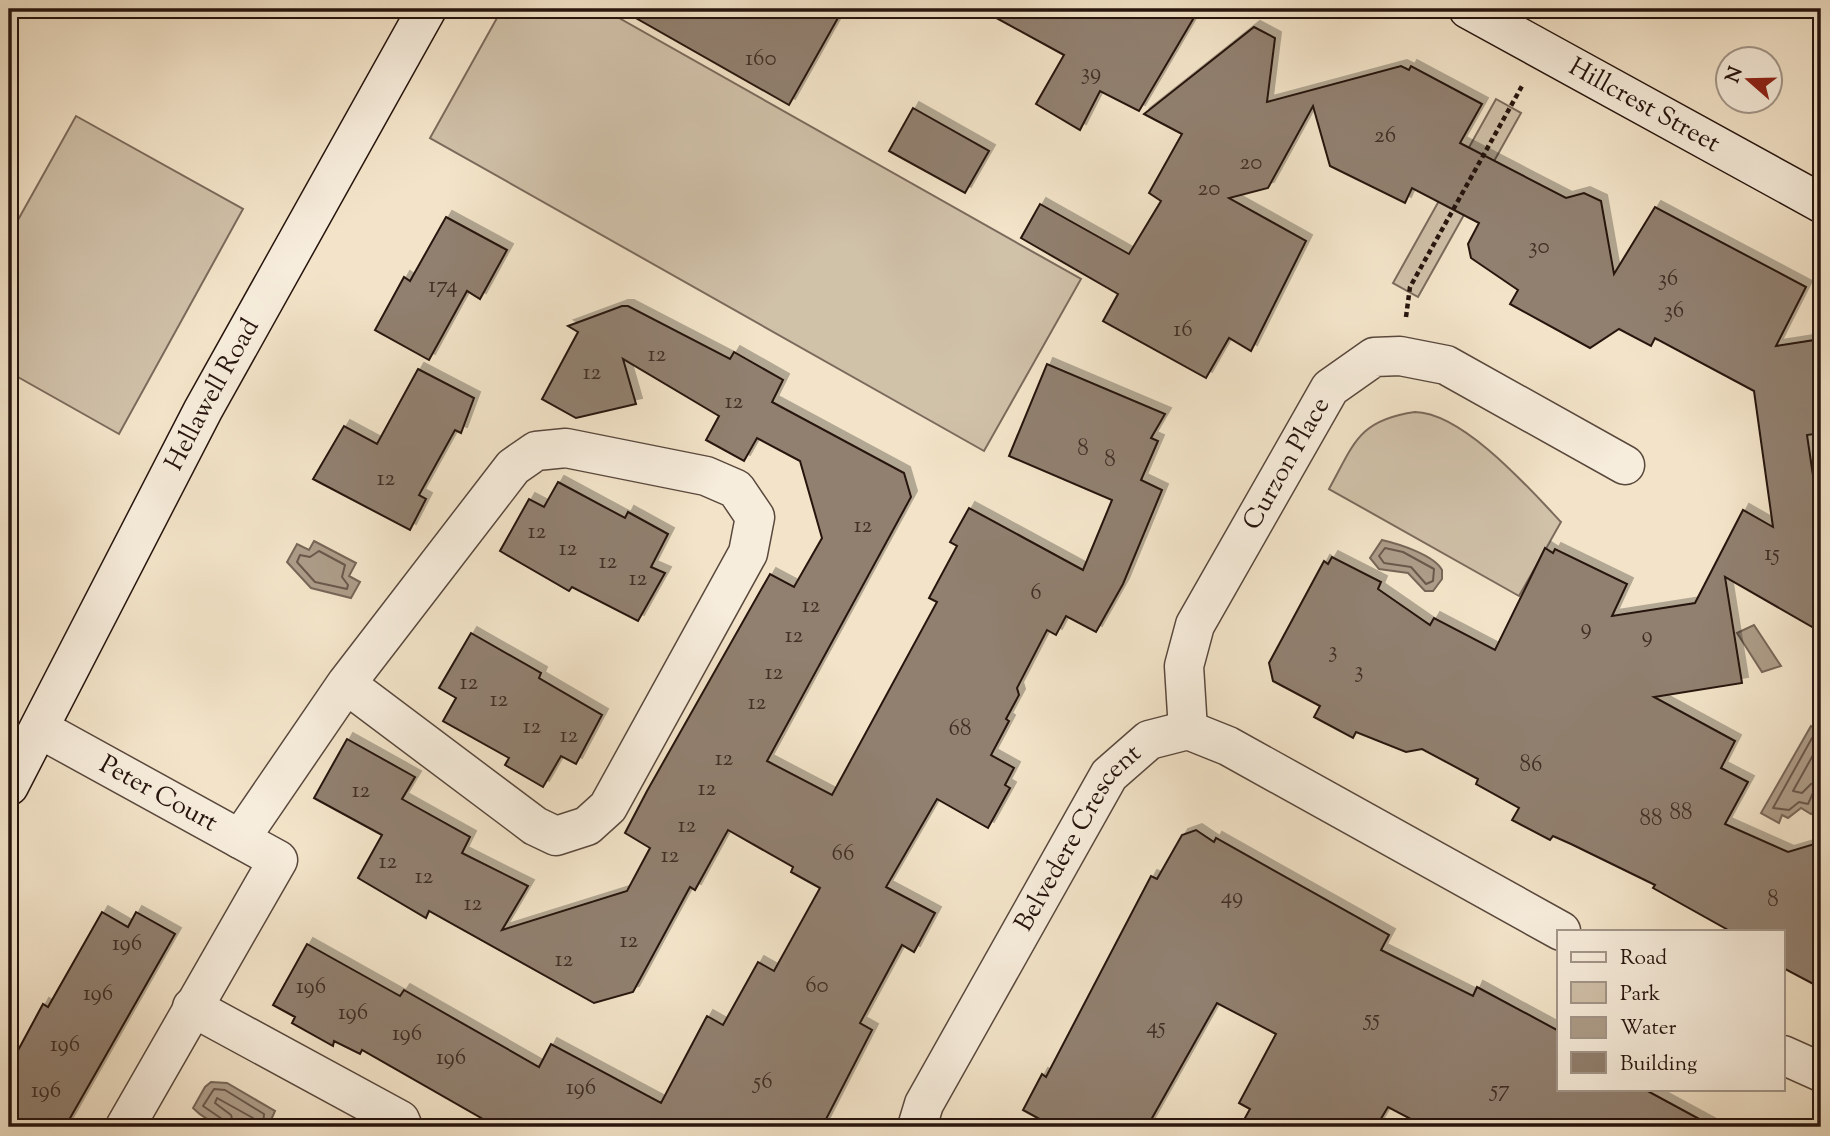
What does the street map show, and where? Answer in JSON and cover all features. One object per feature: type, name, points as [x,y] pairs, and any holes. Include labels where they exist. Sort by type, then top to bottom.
[{"type":"street","name":"Hellawell Road","points":[[9,786],[203,410],[428,9]]},
{"type":"street","name":"Hillcrest Street","points":[[1468,9],[1821,203]]},
{"type":"street","name":"Curzon Place","points":[[1188,730],[1184,666],[1195,625],[1330,388],[1374,357],[1400,356],[1446,365],[1625,465]]},
{"type":"street","points":[[240,839],[346,684],[513,467],[536,451],[566,448],[706,475],[736,489],[755,517],[748,553],[608,807],[587,826],[556,836],[535,826],[346,684]]},
{"type":"street","name":"Peter Court","points":[[40,729],[278,860],[192,1007]]},
{"type":"street","points":[[1188,730],[1228,746],[1559,930]]},
{"type":"street","name":"Belvedere Crescent","points":[[917,1127],[924,1104],[1109,775],[1149,740],[1188,730]]},
{"type":"street","points":[[125,1127],[192,1007],[400,1120],[403,1127]]},
{"type":"street","points":[[1784,1055],[1821,1072]]},
{"type":"path","points":[[1400,356],[1410,287],[1542,50]]},
{"type":"green space","points":[[502,9],[603,9],[1081,279],[984,451],[430,138]]},
{"type":"green space","points":[[1496,99],[1521,113],[1418,297],[1393,283]]},
{"type":"green space","points":[[76,116],[243,209],[119,434],[9,372],[9,236]]},
{"type":"green space","points":[[1415,412],[1434,416],[1474,438],[1561,522],[1519,596],[1329,489],[1352,447],[1369,428],[1381,421]]},
{"type":"water","points":[[1382,540],[1415,551],[1438,565],[1442,570],[1442,579],[1433,591],[1425,591],[1408,573],[1379,569],[1370,558]]},
{"type":"water","points":[[314,541],[356,563],[349,576],[360,582],[351,598],[311,588],[287,562],[297,544],[309,550]]},
{"type":"water","points":[[1754,625],[1781,666],[1762,672],[1737,633]]},
{"type":"water","points":[[1811,726],[1821,732],[1821,786],[1816,811],[1811,814],[1801,808],[1788,818],[1782,815],[1779,823],[1761,813]]},
{"type":"water","points":[[211,1082],[227,1083],[275,1111],[268,1127],[228,1126],[201,1115],[193,1108]]},
{"type":"building","points":[[620,9],[843,9],[789,105]]},
{"type":"building","points":[[980,9],[1199,9],[1139,111],[1100,91],[1080,130],[1036,104],[1064,55]]},
{"type":"building","points":[[1254,27],[1275,38],[1267,102],[1401,66],[1409,70],[1411,66],[1482,104],[1460,143],[1566,198],[1584,193],[1601,201],[1614,274],[1655,207],[1806,287],[1776,346],[1821,339],[1821,433],[1807,435],[1814,482],[1821,486],[1821,632],[1725,577],[1742,683],[1654,697],[1735,741],[1721,768],[1748,782],[1725,824],[1788,852],[1821,842],[1821,988],[1784,969],[1784,930],[1728,930],[1653,888],[1655,885],[1571,844],[1553,836],[1550,840],[1512,820],[1519,808],[1476,784],[1478,779],[1422,749],[1406,752],[1356,732],[1353,738],[1314,717],[1320,706],[1273,681],[1269,663],[1324,561],[1328,564],[1332,557],[1381,582],[1378,589],[1430,625],[1434,618],[1495,650],[1545,548],[1553,553],[1555,549],[1627,584],[1612,616],[1695,603],[1743,510],[1773,527],[1754,391],[1655,338],[1651,346],[1619,329],[1590,348],[1510,304],[1518,290],[1471,258],[1468,244],[1479,223],[1412,188],[1405,203],[1330,166],[1313,106],[1268,188],[1229,198],[1306,241],[1251,351],[1229,338],[1206,378],[1103,321],[1118,294],[1021,238],[1040,204],[1129,254],[1161,201],[1149,193],[1182,134],[1144,114]]},
{"type":"building","points":[[913,108],[989,151],[965,193],[889,151]]},
{"type":"building","points":[[446,217],[507,250],[480,299],[467,291],[429,360],[375,330],[404,277],[410,281]]},
{"type":"building","points":[[628,306],[730,359],[734,352],[783,380],[772,402],[904,473],[911,497],[767,761],[832,795],[937,602],[929,598],[957,546],[950,542],[969,508],[1083,570],[1112,500],[1009,456],[1047,364],[1165,414],[1151,438],[1158,441],[1141,480],[1162,490],[1123,584],[1096,632],[1066,616],[1056,635],[1047,630],[1017,688],[1019,695],[1006,719],[1009,721],[991,755],[1014,768],[1005,785],[1010,788],[988,828],[937,799],[886,887],[935,913],[914,952],[902,945],[860,1023],[872,1030],[822,1127],[497,1127],[362,1050],[360,1054],[334,1041],[333,1046],[292,1023],[295,1017],[273,1005],[307,944],[400,996],[404,990],[539,1067],[551,1044],[661,1103],[707,1016],[723,1025],[758,962],[774,971],[820,888],[791,872],[793,867],[728,830],[695,890],[690,887],[633,992],[594,1003],[429,911],[426,918],[358,878],[382,835],[314,798],[347,739],[415,777],[402,799],[470,837],[462,853],[528,886],[502,930],[627,891],[650,848],[625,833],[647,791],[770,574],[794,587],[822,538],[800,461],[757,438],[744,461],[706,440],[719,416],[623,359],[636,404],[576,418],[542,399],[578,332],[568,326]]},
{"type":"building","points":[[418,369],[474,398],[461,433],[455,430],[419,495],[426,499],[410,530],[313,479],[344,426],[377,444]]},
{"type":"building","points":[[558,482],[625,518],[628,512],[668,534],[651,567],[665,573],[638,621],[572,587],[569,591],[500,551],[529,499],[544,507]]},
{"type":"building","points":[[471,633],[541,673],[539,678],[602,715],[576,764],[561,756],[543,787],[505,765],[509,758],[443,721],[456,698],[439,688]]},
{"type":"building","points":[[1196,830],[1214,842],[1216,838],[1389,935],[1381,950],[1473,996],[1477,987],[1557,1030],[1557,1090],[1646,1090],[1714,1127],[1426,1127],[1388,1107],[1376,1127],[1240,1127],[1250,1109],[1239,1103],[1276,1034],[1217,1003],[1147,1127],[1054,1127],[1023,1110],[1042,1074],[1046,1077],[1151,876],[1157,879],[1182,835]]},
{"type":"building","points":[[102,912],[128,927],[136,912],[175,934],[65,1127],[9,1127],[9,1067],[43,1004],[48,1007]]}]
